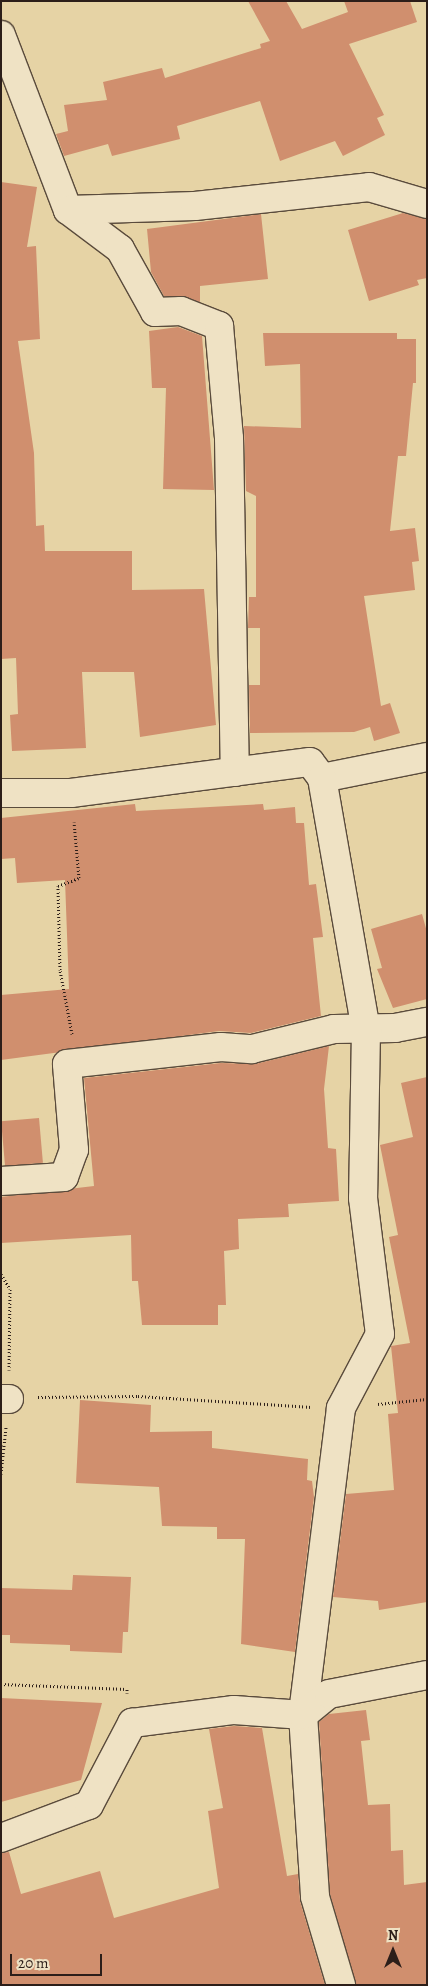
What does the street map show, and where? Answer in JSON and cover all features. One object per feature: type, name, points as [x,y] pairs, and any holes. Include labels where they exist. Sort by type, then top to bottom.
[{"type":"street","points":[[1,35],[68,210],[120,249],[154,312],[181,311],[219,326],[229,438],[235,772]]},
{"type":"street","points":[[68,210],[195,206],[368,187],[427,204]]},
{"type":"street","points":[[322,778],[427,757]]},
{"type":"street","points":[[1,793],[71,793],[310,762],[322,778],[366,1030],[363,1198],[380,1334],[341,1408],[303,1715],[315,1897],[341,1985]]},
{"type":"street","points":[[1,1182],[64,1177],[74,1150],[66,1064],[221,1047],[252,1049],[334,1029],[366,1030],[427,1022]]},
{"type":"street","points":[[1,1838],[89,1805],[132,1723],[234,1710],[303,1715],[329,1694],[427,1675]]},
{"type":"path","points":[[66,1064],[73,1024],[60,970],[58,886],[79,878],[71,793]]},
{"type":"path","points":[[1,1274],[10,1289],[1,1474]]},
{"type":"path","points":[[5,1399],[138,1396],[341,1408],[427,1399]]},
{"type":"path","points":[[1,1684],[127,1689],[132,1723]]},
{"type":"building","points":[[248,1],[286,1],[302,29],[348,12],[344,1],[410,1],[417,22],[349,44],[384,115],[377,118],[385,135],[343,156],[335,141],[280,161],[260,101],[177,126],[180,139],[112,156],[108,144],[64,156],[56,134],[68,131],[64,105],[107,100],[103,82],[162,68],[165,78],[261,48],[260,44],[270,41]]},
{"type":"building","points":[[1,182],[37,187],[27,247],[36,246],[40,339],[18,341],[34,453],[36,526],[44,525],[45,551],[132,551],[132,590],[204,589],[216,725],[140,737],[134,672],[82,672],[86,748],[12,751],[10,715],[18,714],[16,658],[1,659]]},
{"type":"building","points":[[403,213],[427,219],[427,278],[417,280],[419,285],[369,301],[348,230]]},
{"type":"building","points":[[261,214],[268,279],[200,286],[200,302],[164,296],[151,272],[147,229]]},
{"type":"building","points":[[178,327],[202,336],[214,490],[163,489],[166,388],[152,388],[149,331]]},
{"type":"building","points":[[263,333],[397,333],[397,339],[416,339],[416,383],[413,383],[406,456],[398,456],[390,531],[415,528],[419,561],[412,562],[415,590],[364,596],[381,706],[390,703],[400,733],[374,741],[370,727],[354,732],[250,733],[249,685],[260,685],[260,628],[248,628],[249,597],[256,597],[256,496],[246,491],[244,426],[301,428],[300,364],[265,366]]},
{"type":"building","points":[[135,804],[136,811],[263,804],[264,810],[295,807],[296,823],[304,823],[309,885],[316,884],[323,937],[313,938],[321,1016],[251,1033],[219,1031],[1,1060],[1,995],[69,989],[65,880],[17,883],[15,858],[1,859],[1,818]]},
{"type":"building","points":[[422,914],[427,932],[427,999],[393,1008],[377,969],[382,968],[371,929]]},
{"type":"building","points":[[329,1046],[324,1089],[328,1148],[336,1149],[339,1201],[288,1204],[289,1217],[238,1219],[239,1249],[224,1251],[226,1305],[218,1305],[218,1325],[142,1325],[138,1281],[132,1281],[131,1235],[1,1243],[1,1197],[94,1186],[84,1078],[221,1063],[255,1064]]},
{"type":"building","points":[[427,1077],[427,1602],[379,1610],[378,1601],[333,1597],[346,1494],[394,1490],[388,1414],[398,1413],[391,1346],[410,1343],[389,1237],[398,1235],[380,1145],[413,1137],[401,1083]]},
{"type":"building","points":[[39,1118],[43,1163],[5,1166],[1,1121]]},
{"type":"building","points":[[80,1400],[151,1405],[150,1432],[212,1431],[212,1448],[308,1459],[307,1480],[312,1481],[314,1497],[295,1652],[241,1644],[245,1539],[217,1539],[217,1527],[162,1526],[159,1487],[76,1483]]},
{"type":"building","points":[[73,1575],[131,1577],[128,1632],[123,1632],[122,1653],[70,1651],[70,1645],[10,1643],[10,1635],[1,1635],[1,1588],[72,1590]]},
{"type":"building","points":[[1,1698],[102,1703],[81,1780],[1,1802]]},
{"type":"building","points":[[366,1710],[370,1740],[361,1741],[368,1805],[390,1804],[391,1851],[403,1850],[404,1885],[427,1882],[427,1985],[356,1985],[330,1894],[319,1722],[329,1714]]},
{"type":"building","points":[[234,1726],[262,1728],[287,1876],[298,1874],[300,1901],[325,1985],[1,1985],[1,1853],[9,1852],[21,1894],[100,1871],[114,1918],[219,1888],[208,1811],[223,1808],[209,1729]]}]
